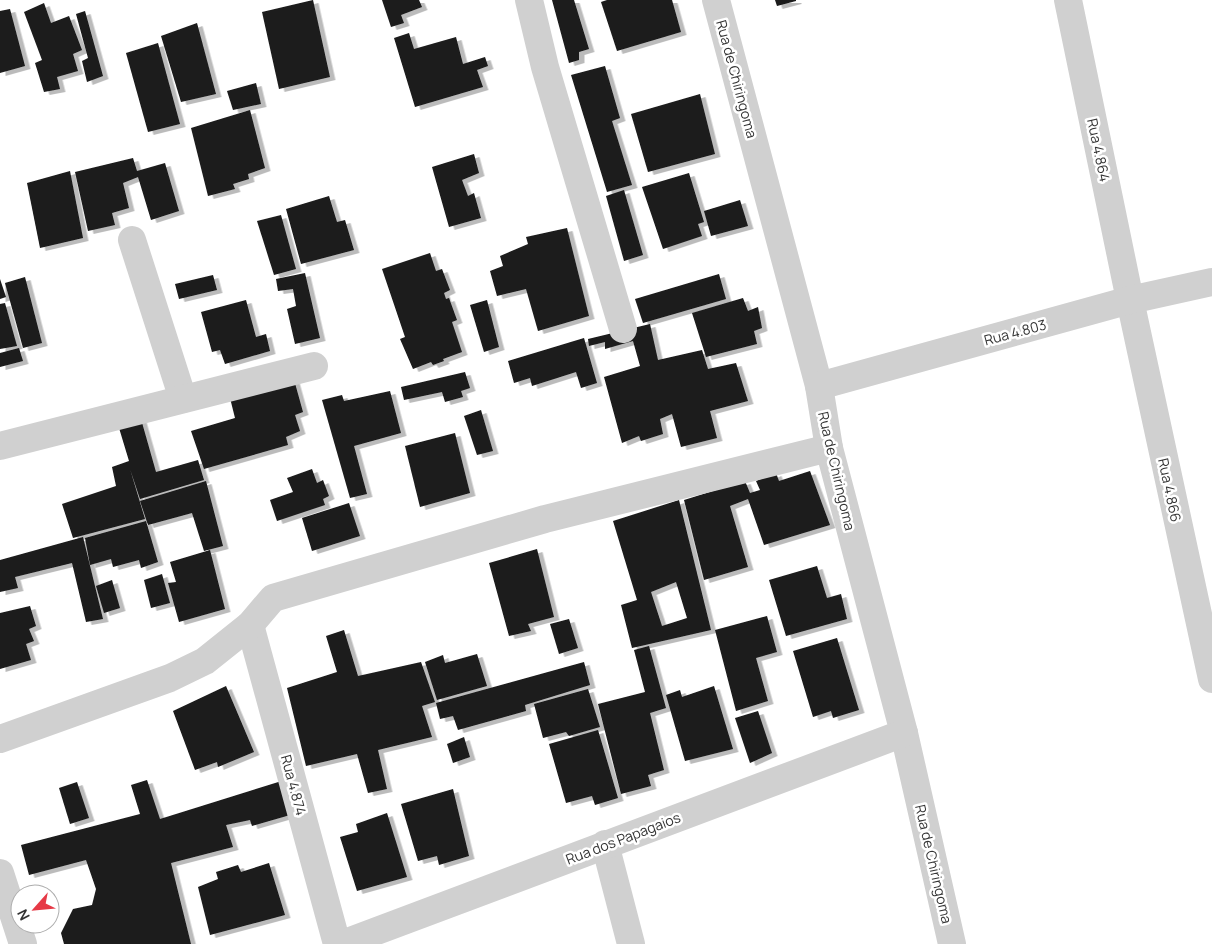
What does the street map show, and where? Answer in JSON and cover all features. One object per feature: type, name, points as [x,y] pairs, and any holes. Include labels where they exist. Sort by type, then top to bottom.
[{"type":"street","points":[[528,0],[545,67],[623,329]]},
{"type":"street","name":"Rua de Chiringoma","points":[[716,0],[819,386],[828,448],[904,733],[952,944]]},
{"type":"street","name":"Rua 4.864","points":[[1068,0],[1130,300]]},
{"type":"street","points":[[132,240],[183,399]]},
{"type":"street","name":"Rua 4.803","points":[[819,386],[1130,300],[1212,282]]},
{"type":"street","name":"Rua 4.866","points":[[1130,300],[1205,615],[1212,679]]},
{"type":"street","points":[[0,446],[314,366]]},
{"type":"street","points":[[0,740],[170,678],[205,661],[250,625],[273,598],[544,519],[828,448]]},
{"type":"street","name":"Rua 4.874","points":[[250,625],[337,944]]},
{"type":"street","name":"Rua dos Papagaios","points":[[342,944],[904,733]]},
{"type":"street","points":[[605,844],[631,944]]},
{"type":"street","points":[[0,873],[23,944]]},
{"type":"building","points":[[313,0],[330,77],[279,89],[262,12]]},
{"type":"building","points":[[382,0],[419,0],[422,7],[401,15],[404,23],[391,27]]},
{"type":"building","points":[[552,0],[574,0],[589,49],[579,52],[579,60],[569,63]]},
{"type":"building","points":[[607,0],[672,0],[681,32],[617,51],[601,2]]},
{"type":"building","points":[[775,0],[796,0],[796,1],[777,6]]},
{"type":"building","points":[[44,3],[51,23],[69,16],[82,50],[73,54],[78,71],[57,77],[60,89],[44,92],[35,63],[42,60],[24,12]]},
{"type":"building","points":[[10,9],[25,66],[0,73],[0,11]]},
{"type":"building","points":[[85,11],[103,76],[87,82],[82,61],[88,58],[76,14]]},
{"type":"building","points":[[197,23],[216,94],[181,102],[161,36]]},
{"type":"building","points":[[409,33],[414,49],[456,37],[463,64],[485,57],[488,66],[477,70],[483,87],[415,107],[394,38]]},
{"type":"building","points":[[158,43],[180,124],[148,132],[126,53]]},
{"type":"building","points":[[605,66],[620,118],[612,121],[632,185],[607,192],[571,75]]},
{"type":"building","points":[[256,83],[261,104],[233,110],[227,91]]},
{"type":"building","points":[[700,94],[715,154],[648,172],[631,114]]},
{"type":"building","points":[[250,110],[265,168],[248,174],[249,179],[233,184],[235,189],[208,196],[191,128]]},
{"type":"building","points":[[474,154],[479,173],[462,180],[468,196],[474,193],[481,218],[449,227],[432,167]]},
{"type":"building","points":[[133,158],[137,171],[165,163],[179,211],[151,220],[138,177],[123,183],[129,208],[112,213],[115,225],[88,231],[75,172]]},
{"type":"building","points":[[70,171],[83,238],[40,248],[27,183]]},
{"type":"building","points":[[689,173],[704,222],[698,224],[702,236],[663,249],[642,187]]},
{"type":"building","points":[[624,190],[643,255],[624,261],[606,196]]},
{"type":"building","points":[[329,196],[337,222],[345,220],[354,250],[301,264],[286,209]]},
{"type":"building","points":[[740,200],[748,226],[711,236],[704,211]]},
{"type":"building","points":[[281,215],[296,269],[274,275],[257,221]]},
{"type":"building","points":[[567,228],[589,316],[538,331],[526,289],[497,296],[490,271],[503,266],[500,256],[528,244],[526,237]]},
{"type":"building","points":[[430,253],[436,271],[442,269],[450,290],[444,293],[446,299],[449,298],[457,320],[452,322],[462,352],[433,365],[431,362],[413,369],[400,339],[405,337],[382,269]]},
{"type":"building","points":[[305,273],[320,338],[295,344],[287,309],[296,306],[293,289],[278,291],[276,279]]},
{"type":"building","points":[[719,274],[726,299],[643,323],[635,299]]},
{"type":"building","points":[[213,275],[217,290],[179,299],[175,284]]},
{"type":"building","points":[[25,277],[42,343],[23,348],[5,283]]},
{"type":"building","points":[[0,279],[6,297],[0,299]]},
{"type":"building","points":[[743,298],[748,311],[758,307],[762,328],[754,331],[757,344],[706,357],[692,313]]},
{"type":"building","points":[[246,300],[256,337],[266,334],[270,351],[225,364],[220,350],[212,352],[201,312]]},
{"type":"building","points":[[487,300],[499,347],[484,352],[470,305]]},
{"type":"building","points":[[5,303],[17,346],[0,349],[0,304]]},
{"type":"building","points":[[650,324],[658,360],[702,350],[708,369],[736,363],[748,401],[710,411],[717,438],[681,447],[672,414],[660,419],[663,434],[641,441],[639,436],[622,443],[604,377],[640,366],[633,341],[605,349],[605,342],[589,346],[588,339]]},
{"type":"building","points":[[584,338],[597,383],[581,388],[576,372],[532,386],[530,378],[514,383],[508,361]]},
{"type":"building","points":[[19,348],[23,361],[0,367],[0,353]]},
{"type":"building","points":[[465,372],[470,388],[461,391],[463,397],[445,402],[442,392],[404,400],[401,387]]},
{"type":"building","points":[[293,376],[303,412],[295,415],[300,431],[286,437],[288,445],[204,469],[191,431],[235,418],[228,390]]},
{"type":"building","points":[[390,391],[401,433],[354,446],[367,494],[350,498],[322,400],[342,395],[344,401]]},
{"type":"building","points":[[481,410],[493,451],[477,455],[464,416]]},
{"type":"building","points":[[139,412],[156,472],[198,460],[204,480],[140,499],[130,469],[145,519],[73,538],[62,504],[116,486],[112,467],[129,461],[116,418]]},
{"type":"building","points":[[455,433],[470,493],[420,507],[405,446]]},
{"type":"building","points":[[312,469],[317,483],[323,480],[329,496],[323,499],[325,505],[277,521],[270,500],[293,492],[287,478]]},
{"type":"building","points":[[810,471],[830,525],[764,545],[748,499],[730,506],[748,567],[704,580],[684,500],[745,481],[750,493],[760,490],[756,481],[776,473],[779,481]]},
{"type":"building","points":[[206,481],[223,546],[204,551],[192,513],[148,525],[140,501]]},
{"type":"building","points":[[679,500],[711,630],[632,648],[621,605],[637,600],[613,521]],"holes":[[[676,582],[687,618],[662,626],[651,592]]]},
{"type":"building","points":[[349,503],[360,536],[312,551],[302,518]]},
{"type":"building","points":[[146,521],[158,562],[141,568],[139,560],[113,567],[111,559],[90,565],[85,538]]},
{"type":"building","points":[[83,537],[103,619],[86,622],[72,563],[15,577],[18,588],[0,592],[0,560]]},
{"type":"building","points":[[537,549],[554,617],[528,624],[531,631],[509,636],[489,563]]},
{"type":"building","points":[[210,550],[225,609],[179,622],[168,583],[176,582],[170,562]]},
{"type":"building","points":[[817,566],[827,598],[841,594],[847,619],[786,636],[769,580]]},
{"type":"building","points":[[162,574],[170,603],[151,608],[144,580]]},
{"type":"building","points":[[112,580],[120,608],[104,613],[96,586]]},
{"type":"building","points":[[30,606],[36,626],[29,629],[34,641],[26,644],[31,660],[0,669],[0,613]]},
{"type":"building","points":[[767,616],[777,652],[756,658],[768,701],[736,711],[715,630]]},
{"type":"building","points":[[569,619],[578,648],[559,654],[550,624]]},
{"type":"building","points":[[344,630],[358,676],[421,662],[435,702],[422,706],[432,737],[378,750],[387,789],[368,793],[357,754],[306,766],[287,688],[337,672],[326,636]]},
{"type":"building","points":[[837,638],[859,710],[833,718],[831,711],[813,717],[793,651]]},
{"type":"building","points":[[649,646],[666,708],[650,713],[664,770],[648,775],[651,786],[621,794],[598,704],[645,692],[634,650]]},
{"type":"building","points":[[477,654],[487,686],[437,700],[425,662],[443,655],[445,663]]},
{"type":"building","points":[[584,662],[590,685],[525,705],[526,711],[458,730],[453,716],[440,719],[436,703]]},
{"type":"building","points":[[226,686],[254,752],[218,767],[217,762],[195,770],[173,711]]},
{"type":"building","points":[[714,686],[733,749],[685,761],[666,695],[680,690],[682,697]]},
{"type":"building","points":[[588,689],[600,727],[569,736],[566,732],[543,738],[534,704]]},
{"type":"building","points":[[758,711],[772,753],[750,763],[735,718]]},
{"type":"building","points":[[598,730],[618,798],[595,805],[592,796],[566,803],[549,744]]},
{"type":"building","points":[[464,737],[470,757],[453,763],[447,744]]},
{"type":"building","points":[[288,779],[297,813],[252,826],[250,820],[226,825],[233,847],[171,863],[191,944],[64,944],[61,933],[73,909],[92,905],[96,889],[86,860],[29,875],[21,845],[140,814],[131,785],[147,780],[160,819]]},
{"type":"building","points":[[77,782],[89,818],[70,824],[59,788]]},
{"type":"building","points":[[453,789],[469,856],[439,865],[437,856],[418,861],[401,804]]},
{"type":"building","points":[[387,813],[407,877],[357,891],[340,837],[358,832],[356,824]]},
{"type":"building","points":[[269,863],[285,915],[210,935],[198,887],[218,879],[216,872],[238,865],[241,872]]}]
